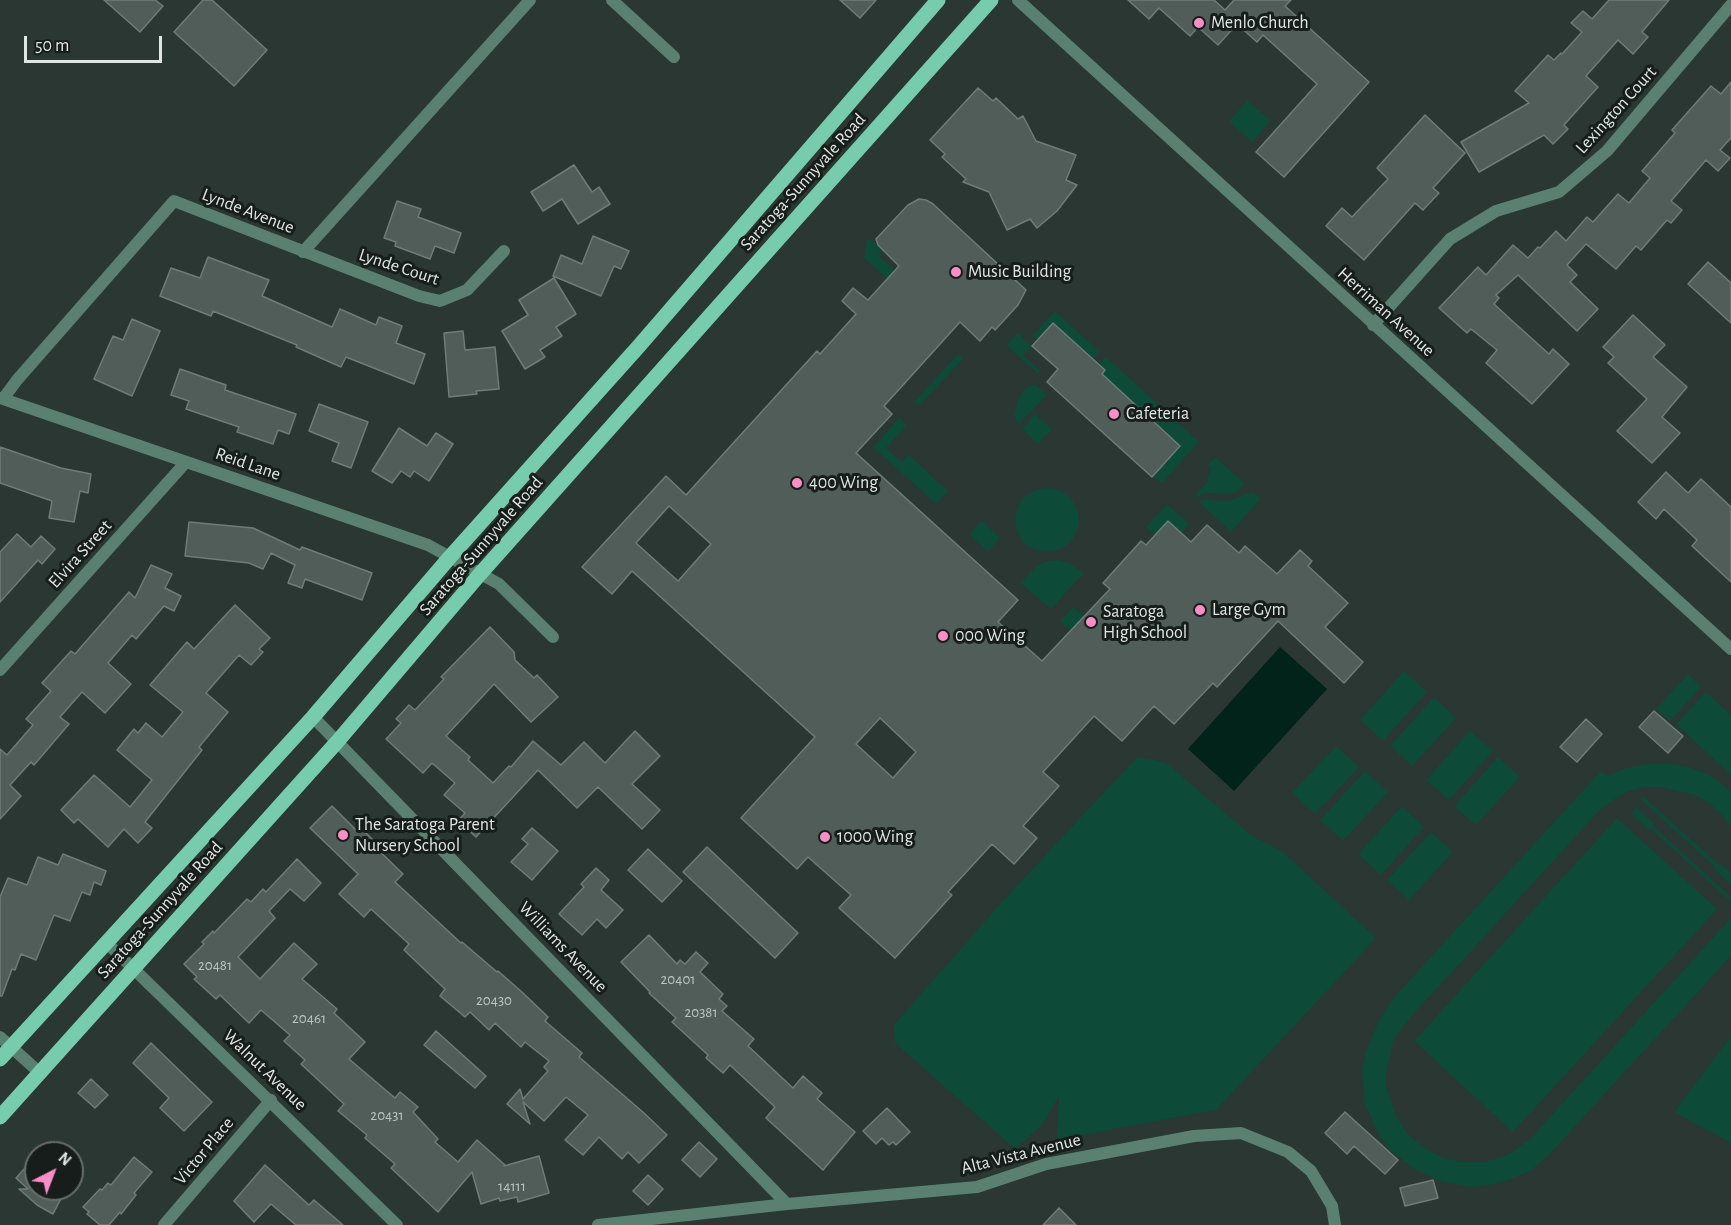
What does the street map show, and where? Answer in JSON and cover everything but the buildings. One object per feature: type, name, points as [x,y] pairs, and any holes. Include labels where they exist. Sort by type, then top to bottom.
[{"type":"main road","name":"Saratoga-Sunnyvale Road","points":[[0,1059],[6,1041],[107,943],[313,717],[450,557],[639,346],[938,0]]},
{"type":"main road","name":"Saratoga-Sunnyvale Road","points":[[0,1117],[337,742],[480,574],[991,0]]},
{"type":"street","name":"Lynde Avenue","points":[[2,398],[174,201],[303,252],[530,0]]},
{"type":"street","points":[[612,0],[674,57]]},
{"type":"street","name":"Herriman Avenue","points":[[1018,0],[1731,650]]},
{"type":"street","name":"Lexington Court","points":[[1373,325],[1450,239],[1496,211],[1559,192],[1607,151],[1731,5]]},
{"type":"street","name":"Lynde Court","points":[[303,252],[419,297],[440,301],[467,290],[504,251]]},
{"type":"street","name":"Reid Lane","points":[[2,398],[428,545],[505,588],[553,637]]},
{"type":"street","name":"Elvira Street","points":[[0,669],[186,462]]},
{"type":"street","name":"Williams Avenue","points":[[313,717],[787,1203]]},
{"type":"street","name":"Walnut Avenue","points":[[107,943],[397,1225]]},
{"type":"street","points":[[6,1041],[40,1073]]},
{"type":"street","name":"Victor Place","points":[[164,1225],[271,1100]]},
{"type":"street","name":"Alta Vista Avenue","points":[[598,1225],[787,1203],[977,1187],[1046,1164],[1194,1136],[1241,1133],[1288,1152],[1311,1171],[1332,1206],[1335,1225]]},
{"type":"shaded area","points":[[1247,100],[1271,121],[1252,142],[1229,122]]},
{"type":"shaded area","points":[[870,238],[882,251],[878,255],[929,301],[946,333],[863,257],[866,254],[866,242]]},
{"type":"shaded area","points":[[1055,311],[1100,352],[1093,359],[1053,323],[1037,340],[1032,336]]},
{"type":"shaded area","points":[[1018,333],[1032,346],[1023,355],[1040,371],[1038,374],[1006,345]]},
{"type":"shaded area","points":[[958,354],[963,359],[919,406],[914,402]]},
{"type":"shaded area","points":[[1106,357],[1199,442],[1162,483],[1153,476],[1180,446],[1102,374],[1105,370],[1099,364]]},
{"type":"shaded area","points":[[1035,384],[1047,395],[1018,425],[1014,415],[1018,400],[1025,389]]},
{"type":"shaded area","points":[[1035,414],[1052,429],[1038,444],[1022,429]]},
{"type":"shaded area","points":[[899,418],[907,425],[886,448],[902,462],[909,455],[948,491],[936,504],[873,447]]},
{"type":"shaded area","points":[[1215,457],[1245,484],[1232,494],[1204,493],[1195,498],[1208,481],[1212,468],[1208,465]]},
{"type":"shaded area","points":[[1047,488],[1065,494],[1073,502],[1079,520],[1073,538],[1065,546],[1047,552],[1029,546],[1021,538],[1015,520],[1021,502],[1029,494]]},
{"type":"shaded area","points":[[1254,493],[1261,499],[1231,532],[1199,502],[1207,499],[1227,501]]},
{"type":"shaded area","points":[[1167,504],[1189,524],[1181,533],[1168,521],[1155,535],[1146,527]]},
{"type":"shaded area","points":[[981,520],[1000,538],[988,552],[969,534]]},
{"type":"shaded area","points":[[1058,560],[1069,563],[1084,573],[1051,609],[1020,583],[1037,566],[1047,561]]},
{"type":"shaded area","points":[[1073,607],[1085,617],[1120,676],[1060,621]]},
{"type":"shaded area","points":[[1280,647],[1327,689],[1234,791],[1188,749]]},
{"type":"shaded area","points":[[1404,671],[1427,692],[1383,741],[1360,720]]},
{"type":"shaded area","points":[[1688,674],[1701,687],[1670,721],[1656,709]]},
{"type":"shaded area","points":[[1706,692],[1731,715],[1731,775],[1676,724]]},
{"type":"shaded area","points":[[1434,697],[1456,718],[1412,766],[1390,746]]},
{"type":"shaded area","points":[[1470,731],[1493,751],[1449,800],[1426,780]]},
{"type":"shaded area","points":[[1336,746],[1359,767],[1315,814],[1292,793]]},
{"type":"shaded area","points":[[1137,757],[1165,762],[1251,835],[1283,852],[1376,938],[1216,1110],[1077,1136],[1057,1142],[1059,1096],[1043,1124],[1015,1149],[895,1043],[894,1025],[1000,904]]},
{"type":"shaded area","points":[[1498,757],[1520,777],[1476,825],[1454,806]]},
{"type":"shaded area","points":[[1667,763],[1708,774],[1731,791],[1731,828],[1724,817],[1710,804],[1695,795],[1659,787],[1640,788],[1627,792],[1598,812],[1398,1033],[1393,1042],[1386,1073],[1386,1087],[1397,1118],[1408,1134],[1426,1149],[1444,1158],[1462,1162],[1484,1162],[1508,1155],[1530,1139],[1731,918],[1731,956],[1547,1157],[1530,1171],[1491,1185],[1472,1187],[1443,1182],[1414,1169],[1390,1150],[1379,1135],[1365,1104],[1362,1070],[1366,1052],[1379,1020],[1397,994],[1601,771],[1607,776],[1623,769],[1645,764]]},
{"type":"shaded area","points":[[1365,771],[1388,792],[1343,841],[1320,820]]},
{"type":"shaded area","points":[[1643,796],[1731,873],[1731,885],[1714,869],[1715,867],[1640,799]]},
{"type":"shaded area","points":[[1402,806],[1424,827],[1381,875],[1358,854]]},
{"type":"shaded area","points":[[1636,807],[1655,824],[1653,826],[1731,897],[1731,902],[1631,813]]},
{"type":"shaded area","points":[[1617,818],[1717,909],[1513,1132],[1414,1041]]},
{"type":"shaded area","points":[[1431,832],[1453,852],[1409,900],[1387,880]]},
{"type":"shaded area","points":[[1731,1036],[1731,1143],[1674,1112]]},
{"type":"place","name":"Menlo Church","points":[[1199,23]]},
{"type":"place","name":"Music Building","points":[[956,272]]},
{"type":"place","name":"Cafeteria","points":[[1114,414]]},
{"type":"place","name":"400 Wing","points":[[797,483]]},
{"type":"place","name":"Large Gym","points":[[1200,610]]},
{"type":"place","name":"Saratoga High School","points":[[1091,622]]},
{"type":"place","name":"000 Wing","points":[[943,636]]},
{"type":"place","name":"The Saratoga Parent Nursery School","points":[[343,835]]},
{"type":"place","name":"1000 Wing","points":[[825,837]]}]
